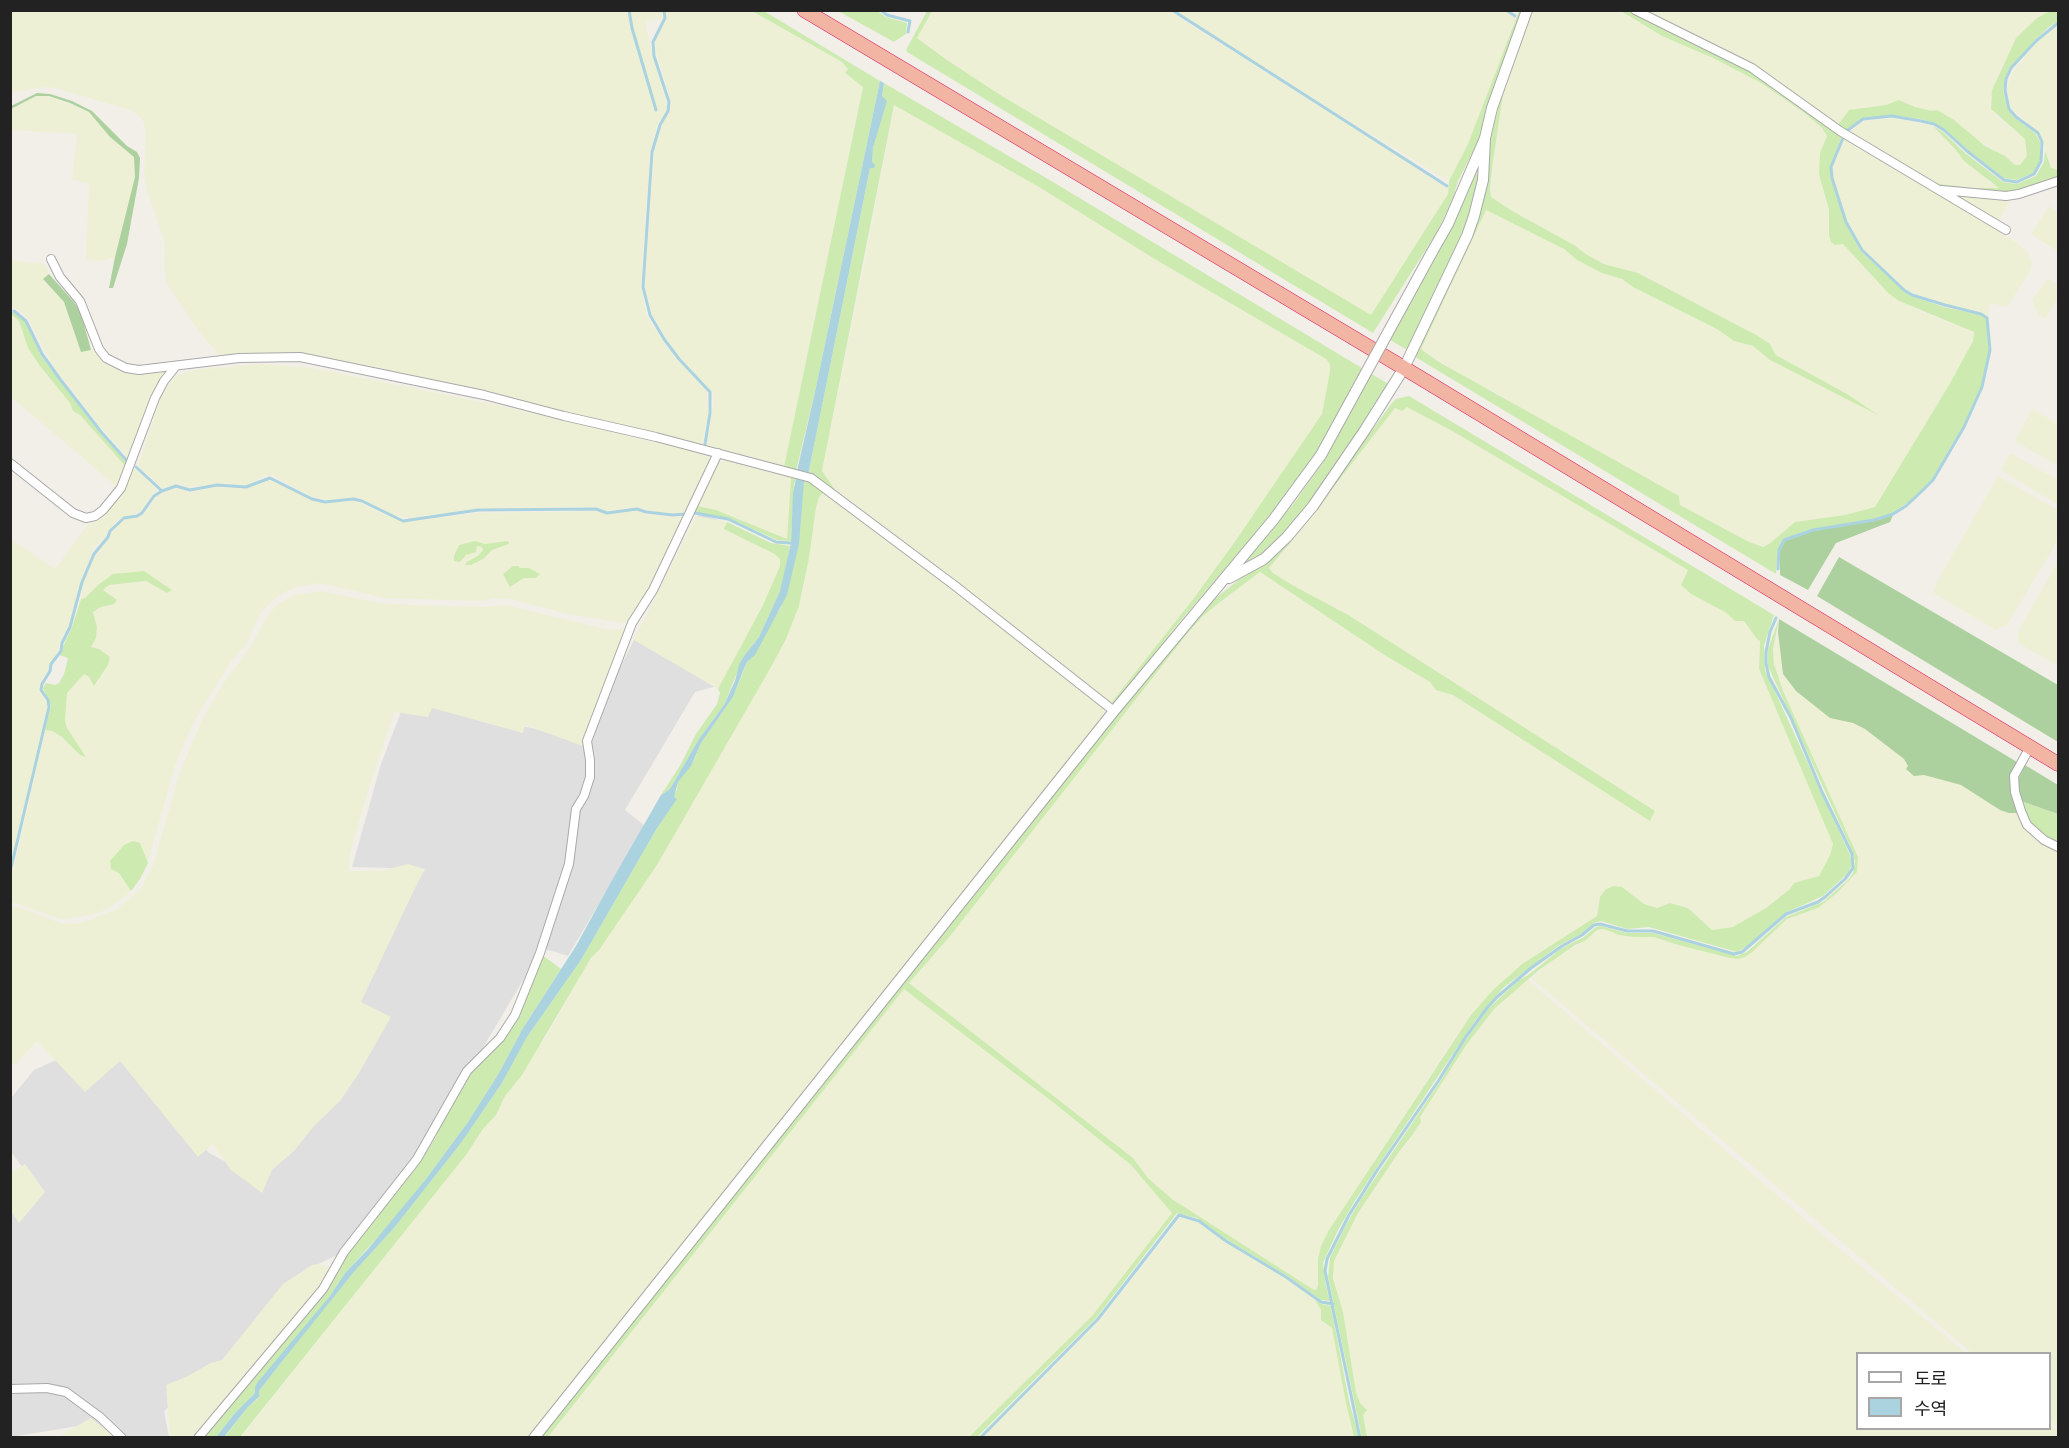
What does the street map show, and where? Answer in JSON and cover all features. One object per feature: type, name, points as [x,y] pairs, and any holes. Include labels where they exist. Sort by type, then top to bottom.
[{"type":"highway","points":[[804,10],[1404,368],[2058,764]]},
{"type":"street","points":[[534,1437],[1114,711],[1274,519],[1321,455],[1448,224],[1485,138],[1496,98],[1527,10]]},
{"type":"street","points":[[1635,10],[1752,68],[1840,131],[2006,230]]},
{"type":"street","points":[[1223,581],[1264,559],[1287,537],[1313,506],[1359,440],[1404,368],[1467,236],[1484,180],[1485,138]]},
{"type":"street","points":[[1939,190],[2006,196],[2058,181]]},
{"type":"street","points":[[51,259],[60,277],[80,301],[93,338],[106,357],[116,365],[139,370],[239,358],[300,357],[484,395],[811,478],[945,578],[1114,711]]},
{"type":"street","points":[[10,463],[73,513],[86,518],[95,516],[121,488],[155,398],[164,381],[176,366]]},
{"type":"street","points":[[198,1437],[323,1289],[344,1252],[417,1159],[466,1071],[500,1038],[516,1015],[540,953],[569,864],[576,809],[584,796],[590,777],[587,741],[632,623],[653,590],[718,453]]},
{"type":"street","points":[[2030,747],[2014,776],[2015,792],[2027,825],[2044,840],[2058,847]]},
{"type":"street","points":[[10,1389],[47,1388],[66,1392],[100,1417],[122,1437]]},
{"type":"shaded area","points":[[700,511],[784,554],[721,685],[695,692],[625,810],[645,826],[568,956],[542,948],[439,1122],[350,1249],[316,1265],[241,1346],[164,1411],[169,1437],[111,1437],[84,1425],[11,1437],[11,1209],[38,1188],[11,1152],[11,1098],[34,1070],[105,1038],[209,1153],[256,1178],[425,869],[352,867],[381,764],[406,699],[583,740]]},
{"type":"green space","points":[[1503,10],[1516,19],[1468,144],[1449,181],[1174,11]]},
{"type":"green space","points":[[1531,10],[1619,11],[1662,36],[1713,58],[1761,83],[1803,112],[1822,128],[1827,136],[1823,144],[1824,195],[1829,210],[1829,235],[1843,244],[1887,293],[1915,309],[1974,332],[1973,341],[1949,385],[1875,507],[1845,515],[1795,522],[1769,544],[1763,547],[1756,546],[1680,505],[1679,496],[1524,411],[1493,391],[1470,381],[1421,349],[1485,210],[1564,249],[1577,260],[1602,273],[1622,279],[1633,287],[1717,329],[1734,341],[1753,346],[1770,360],[1869,409],[1776,354],[1770,344],[1758,336],[1638,273],[1604,264],[1586,255],[1574,245],[1491,197],[1493,161],[1504,88]]},
{"type":"green space","points":[[1619,10],[1630,11],[1748,69],[1842,136],[1830,167],[1831,178],[1845,223],[1861,251],[1911,296],[1944,307],[1980,315],[1986,319],[1989,350],[1981,387],[1963,426],[1932,479],[1913,499],[1892,513],[1874,519],[1812,529],[1783,539],[1778,550],[1776,574],[1412,355],[1453,270],[1489,152],[1504,88],[1493,161],[1491,197],[1604,264],[1638,273],[1758,336],[1770,344],[1776,355],[1847,394],[1878,415],[1770,360],[1753,346],[1734,341],[1717,329],[1633,287],[1622,279],[1602,273],[1577,260],[1564,249],[1486,210],[1421,349],[1439,362],[1679,496],[1680,505],[1749,542],[1763,547],[1795,522],[1845,515],[1875,507],[1949,385],[1973,341],[1974,332],[1899,301],[1888,293],[1843,244],[1835,245],[1831,242],[1829,210],[1819,174],[1820,153],[1827,136],[1822,128],[1761,83],[1713,58],[1662,36]]},
{"type":"green space","points":[[10,11],[662,11],[663,18],[645,21],[667,105],[657,126],[650,152],[641,286],[646,314],[656,331],[677,360],[707,391],[708,413],[702,446],[324,360],[222,358],[200,333],[167,284],[164,266],[165,244],[147,191],[144,171],[146,131],[143,121],[130,110],[55,88],[46,87],[15,92],[11,90]]},
{"type":"green space","points":[[666,11],[752,11],[842,62],[848,69],[845,74],[863,86],[784,467],[706,446],[714,401],[713,393],[666,339],[650,311],[644,288],[654,153],[661,125],[668,114],[671,102],[655,48],[656,40],[667,18]]},
{"type":"green space","points":[[752,11],[764,11],[880,81],[815,392],[796,471],[784,467],[863,87],[845,73],[848,69],[842,62]]},
{"type":"green space","points":[[838,11],[877,11],[886,17],[907,23],[906,34],[894,42]]},
{"type":"green space","points":[[927,11],[932,11],[917,38],[947,60],[1002,96],[1371,315],[1448,194],[1449,181],[1468,144],[1519,11],[1525,11],[1482,134],[1458,181],[1453,198],[1437,232],[1373,333],[907,52]]},
{"type":"green space","points":[[932,11],[1169,11],[1393,153],[1449,190],[1448,194],[1371,315],[1368,315],[1002,96],[947,60],[917,38]]},
{"type":"green space","points":[[1642,11],[2050,11],[2037,18],[2016,38],[1996,79],[1990,102],[1991,109],[1997,116],[2025,139],[2027,156],[2020,165],[2015,165],[2005,156],[1972,137],[1954,120],[1899,101],[1849,110],[1838,125],[1756,66]]},
{"type":"green space","points":[[2050,11],[2058,11],[2058,21],[2035,40],[2010,68],[2003,90],[2008,110],[2036,134],[2040,142],[2040,160],[2033,173],[2017,180],[2004,178],[1945,129],[1921,119],[1892,115],[1862,118],[1845,131],[1838,125],[1849,110],[1886,105],[1899,100],[1915,107],[1937,110],[1954,120],[1985,146],[2005,156],[2015,165],[2020,165],[2027,156],[2025,139],[1991,109],[1992,90],[2016,38],[2037,18]]},
{"type":"green space","points":[[2058,26],[2058,170],[2051,168],[2049,164],[2039,132],[2011,108],[2007,90],[2014,70],[2037,42]]},
{"type":"green space","points":[[884,83],[1390,385],[1355,439],[1293,525],[1265,553],[1244,566],[1242,564],[1294,503],[1324,461],[1315,455],[1288,495],[1177,625],[1116,703],[1111,703],[1194,598],[1322,414],[1330,364],[1326,359],[1158,261],[1039,187],[894,105],[822,471],[836,491],[817,477],[808,475],[870,168],[874,168],[873,148],[885,103],[882,96]]},
{"type":"green space","points":[[37,93],[50,94],[72,101],[92,111],[127,146],[137,152],[140,158],[139,178],[127,244],[113,288],[109,288],[115,257],[135,177],[134,157],[110,137],[89,112],[70,103],[49,96],[36,96],[11,109],[11,106]]},
{"type":"green space","points":[[36,96],[49,96],[89,112],[110,137],[134,157],[135,177],[115,257],[101,261],[86,260],[89,183],[72,180],[77,134],[11,131],[10,109]]},
{"type":"green space","points":[[894,105],[1039,187],[1158,261],[1326,359],[1330,364],[1322,414],[1300,449],[1194,598],[1111,703],[955,580],[836,491],[822,471]]},
{"type":"green space","points":[[1892,118],[1933,126],[1964,161],[1987,177],[1989,182],[2000,188],[1972,188],[1940,184],[1925,178],[1849,132],[1864,121]]},
{"type":"green space","points":[[1933,126],[2003,182],[2017,184],[2036,176],[2044,162],[2045,150],[2051,168],[2058,170],[2058,178],[2008,193],[1941,188],[1925,178],[1940,184],[1972,188],[1999,188],[1964,161]]},
{"type":"green space","points":[[1844,139],[1939,194],[2020,245],[2028,253],[2032,263],[2029,273],[2007,307],[1990,303],[1988,317],[1981,312],[1945,304],[1913,293],[1905,289],[1863,249],[1847,222],[1833,178],[1832,167]]},
{"type":"green space","points":[[1477,173],[1479,176],[1473,211],[1407,350],[1387,338],[1473,174]]},
{"type":"green space","points":[[1950,193],[2011,198],[1998,222]]},
{"type":"green space","points":[[2049,206],[2058,212],[2058,252],[2031,234]]},
{"type":"green space","points":[[10,260],[44,264],[49,274],[43,280],[64,302],[81,351],[93,350],[103,360],[127,373],[168,372],[129,459],[102,429],[53,366],[29,320],[24,314],[11,308]]},
{"type":"green space","points":[[49,274],[81,313],[91,350],[81,352],[64,302],[43,279]]},
{"type":"green space","points":[[2048,278],[2058,285],[2058,298],[2045,319],[2038,315],[2032,300]]},
{"type":"green space","points":[[10,310],[25,321],[41,356],[101,434],[128,463],[127,468],[80,415],[73,411],[70,403],[28,348],[19,321]]},
{"type":"green space","points":[[10,314],[19,321],[28,348],[70,403],[73,411],[80,415],[127,468],[117,487],[11,397]]},
{"type":"green space","points":[[260,364],[312,368],[507,407],[712,456],[713,461],[688,511],[674,514],[637,507],[608,511],[595,507],[478,509],[411,518],[393,515],[358,498],[330,500],[312,497],[272,475],[245,486],[226,483],[189,487],[178,484],[162,488],[138,466],[161,396],[174,377],[194,370]]},
{"type":"green space","points":[[1409,396],[1774,615],[1764,646],[1765,670],[1850,855],[1852,865],[1847,874],[1823,896],[1785,913],[1737,952],[1649,927],[1627,929],[1601,921],[1558,946],[1503,988],[1475,1021],[1356,1199],[1323,1263],[1330,1301],[1321,1300],[1197,1218],[1177,1213],[1096,1318],[977,1437],[969,1437],[1092,1316],[1172,1213],[1131,1165],[1054,1103],[904,989],[548,1437],[539,1438],[1173,643],[1212,601],[1241,578],[1266,563],[1318,504],[1396,399]],"holes":[[[1407,407],[1454,432],[1688,570],[1681,585],[1691,594],[1725,612],[1735,621],[1744,621],[1760,641],[1759,669],[1833,844],[1819,876],[1794,883],[1790,889],[1766,908],[1733,927],[1712,930],[1688,908],[1670,903],[1657,908],[1644,904],[1622,887],[1614,886],[1606,889],[1600,897],[1597,916],[1522,964],[1492,991],[1471,1015],[1329,1230],[1321,1246],[1318,1259],[1318,1286],[1314,1290],[1172,1199],[1148,1178],[1133,1158],[909,983],[951,935],[1187,634],[1203,616],[1260,572],[1386,656],[1430,682],[1436,690],[1453,695],[1650,821],[1655,811],[1350,616],[1294,586],[1269,568],[1395,408],[1402,411]]]},
{"type":"green space","points":[[1407,406],[1688,570],[1681,585],[1691,594],[1725,612],[1735,621],[1743,621],[1760,641],[1759,669],[1833,843],[1830,855],[1819,876],[1790,889],[1755,916],[1734,927],[1712,930],[1688,908],[1680,905],[1651,907],[1639,901],[1622,887],[1600,897],[1597,916],[1522,964],[1471,1015],[1329,1230],[1318,1286],[1314,1290],[1172,1199],[1148,1178],[1133,1158],[909,983],[951,935],[1187,634],[1203,616],[1260,572],[1386,656],[1431,682],[1436,690],[1453,695],[1650,820],[1655,811],[1350,616],[1273,573],[1269,567],[1395,408]]},
{"type":"green space","points":[[2032,409],[2058,424],[2058,466],[2015,441]]},
{"type":"green space","points":[[2010,453],[2058,480],[2058,505],[2001,470]]},
{"type":"green space","points":[[725,460],[791,478],[787,539],[727,514],[697,506],[718,464]]},
{"type":"green space","points":[[134,468],[158,490],[139,513],[119,519],[109,530],[95,547],[80,581],[77,600],[67,628],[40,684],[40,691],[47,703],[47,710],[11,863],[11,539],[55,569],[88,525],[98,521],[123,490]]},
{"type":"green space","points":[[1998,476],[2058,510],[2058,540],[2007,625],[1996,630],[1933,593],[1938,580]]},
{"type":"green space","points":[[791,478],[796,479],[791,541],[777,540],[728,518],[695,512],[697,506],[716,510],[787,539]]},
{"type":"green space","points":[[269,480],[312,500],[325,503],[353,501],[403,522],[477,513],[595,511],[608,514],[637,510],[646,514],[684,516],[650,588],[628,621],[624,623],[567,614],[511,599],[480,601],[384,598],[320,583],[296,587],[283,593],[259,615],[247,644],[232,660],[192,725],[175,765],[148,863],[144,858],[143,850],[119,873],[131,891],[112,906],[98,913],[68,919],[60,919],[11,903],[10,870],[14,867],[45,730],[62,737],[80,755],[85,756],[65,721],[67,693],[84,673],[95,686],[108,665],[104,652],[91,648],[96,638],[97,627],[93,612],[101,607],[114,604],[103,590],[109,585],[146,581],[167,593],[172,590],[143,571],[98,585],[81,599],[83,583],[95,556],[118,524],[142,515],[158,494],[177,488],[189,492],[216,487],[245,488]]},
{"type":"green space","points":[[804,481],[825,491],[819,497],[816,508],[799,606],[786,639],[771,667],[657,865],[599,950],[591,958],[522,1075],[505,1096],[496,1115],[483,1129],[466,1155],[240,1437],[224,1438],[248,1407],[259,1398],[259,1391],[304,1333],[353,1273],[394,1228],[461,1143],[502,1083],[527,1037],[581,960],[676,799],[673,797],[678,782],[694,760],[701,743],[733,697],[747,662],[755,654],[771,622],[781,608],[800,529],[801,495]]},
{"type":"green space","points":[[825,491],[1104,707],[1103,716],[699,1225],[527,1437],[240,1438],[496,1115],[505,1096],[547,1035],[583,971],[657,865],[786,639],[804,588],[816,508],[819,497]]},
{"type":"green space","points":[[1893,515],[1890,522],[1836,543],[1808,590],[1780,575],[1780,551],[1785,541],[1813,531],[1875,521]]},
{"type":"green space","points":[[696,516],[727,522],[724,529],[775,554],[780,559],[780,566],[763,605],[718,689],[634,640]]},
{"type":"green space","points":[[727,522],[771,543],[790,546],[785,575],[759,637],[744,656],[724,705],[699,739],[670,789],[661,795],[681,764],[696,734],[717,704],[720,693],[718,689],[763,605],[780,566],[780,559],[775,554],[724,529]]},
{"type":"green space","points":[[475,541],[485,544],[508,541],[509,544],[492,550],[483,559],[471,565],[465,565],[479,555],[483,550],[482,547],[477,546],[476,552],[466,555],[460,562],[454,561],[459,545]]},
{"type":"green space","points":[[1839,557],[2058,685],[2058,742],[1817,596]]},
{"type":"green space","points":[[2058,562],[2058,666],[2018,643],[2018,631]]},
{"type":"green space","points":[[513,566],[529,568],[540,574],[536,578],[524,578],[510,587],[503,574]]},
{"type":"green space","points":[[144,571],[172,590],[167,593],[146,581],[109,585],[103,590],[117,600],[114,604],[101,607],[93,612],[97,627],[96,638],[91,647],[99,649],[110,657],[108,665],[94,686],[89,677],[84,674],[67,693],[65,721],[67,728],[86,757],[80,755],[62,737],[45,730],[51,706],[43,688],[46,683],[55,685],[59,683],[64,674],[68,658],[59,655],[72,627],[81,599],[113,574]]},
{"type":"green space","points":[[322,591],[384,604],[483,607],[506,605],[606,629],[627,628],[583,746],[525,725],[523,733],[432,708],[428,717],[394,712],[350,853],[349,871],[381,871],[408,864],[424,869],[361,1002],[391,1017],[340,1101],[314,1126],[294,1151],[272,1170],[262,1193],[231,1170],[213,1144],[198,1157],[120,1061],[85,1092],[37,1041],[15,1065],[11,1062],[11,907],[18,907],[63,924],[81,923],[117,909],[141,888],[153,865],[180,772],[202,720],[221,687],[250,647],[268,615],[279,603],[295,595]]},
{"type":"green space","points":[[1779,619],[1773,649],[1774,664],[1783,691],[1858,857],[1857,872],[1837,893],[1818,908],[1787,919],[1745,957],[1730,958],[1654,937],[1634,937],[1619,935],[1604,929],[1597,930],[1585,941],[1575,945],[1539,970],[1495,1008],[1467,1044],[1420,1117],[1421,1122],[1358,1213],[1334,1261],[1333,1278],[1343,1312],[1356,1392],[1360,1403],[1367,1410],[1363,1415],[1367,1437],[1362,1438],[1328,1277],[1330,1258],[1361,1199],[1442,1079],[1462,1045],[1489,1008],[1519,980],[1562,948],[1584,937],[1596,927],[1601,926],[1626,933],[1653,933],[1737,956],[1747,952],[1786,917],[1823,902],[1853,873],[1855,861],[1850,846],[1768,666],[1768,649]]},
{"type":"green space","points":[[1779,619],[2017,762],[2010,784],[2018,813],[2000,810],[1961,785],[1924,775],[1914,776],[1906,769],[1908,766],[1904,759],[1865,729],[1853,723],[1830,718],[1796,691],[1783,674],[1778,632]]},
{"type":"green space","points":[[1778,632],[1783,675],[1796,691],[1813,704],[1865,729],[1904,759],[1908,766],[1924,775],[1961,785],[2000,810],[2018,813],[2024,827],[2032,835],[2058,851],[2058,1428],[2051,1421],[2051,1352],[1971,1352],[1531,978],[1559,955],[1585,941],[1596,930],[1604,929],[1619,935],[1654,937],[1738,959],[1787,919],[1818,908],[1854,877],[1858,857],[1783,691],[1774,664],[1773,649]]},
{"type":"green space","points":[[2025,765],[2058,785],[2058,814],[2021,801],[2017,787]]},
{"type":"green space","points":[[2021,801],[2058,814],[2058,845],[2031,826]]},
{"type":"green space","points":[[133,841],[140,843],[148,863],[131,891],[119,873],[111,869],[110,861],[124,845]]},
{"type":"green space","points":[[542,955],[561,969],[523,1028],[499,1073],[468,1122],[388,1226],[345,1273],[330,1296],[255,1393],[216,1437],[201,1438],[419,1164],[436,1137],[438,1129],[466,1078],[501,1040]]},
{"type":"green space","points":[[1528,980],[1827,1238],[1965,1352],[1856,1352],[1856,1430],[2051,1430],[2051,1425],[2058,1432],[2058,1437],[1367,1437],[1356,1392],[1343,1312],[1334,1278],[1334,1261],[1358,1213],[1421,1122],[1420,1117],[1467,1044],[1495,1008]]},
{"type":"green space","points":[[904,988],[1131,1165],[1173,1213],[1092,1316],[969,1437],[548,1438]]},
{"type":"green space","points":[[25,1164],[45,1192],[19,1223],[11,1211],[11,1170],[18,1169]]},
{"type":"green space","points":[[1181,1217],[1198,1222],[1315,1300],[1321,1310],[1324,1323],[1332,1328],[1354,1437],[982,1438],[1100,1320]]},
{"type":"green space","points":[[312,1265],[331,1267],[324,1282],[195,1437],[170,1435],[166,1385],[222,1360],[283,1284]]},
{"type":"green space","points":[[1315,1300],[1331,1306],[1349,1401],[1359,1437],[1354,1437],[1332,1328],[1321,1320],[1321,1310]]},
{"type":"green space","points":[[91,1418],[114,1437],[58,1437]]},
{"type":"water","points":[[880,81],[884,83],[882,96],[887,101],[873,148],[872,162],[875,165],[874,168],[870,168],[808,475],[797,471]]},
{"type":"water","points":[[796,479],[804,481],[799,544],[787,595],[755,655],[747,662],[733,697],[701,743],[691,766],[678,782],[674,797],[677,799],[657,828],[581,960],[527,1037],[502,1083],[461,1143],[394,1228],[353,1273],[280,1364],[259,1391],[259,1397],[224,1437],[216,1437],[255,1393],[257,1383],[330,1296],[345,1273],[426,1179],[468,1122],[499,1073],[523,1028],[576,946],[661,795],[670,789],[699,739],[724,705],[735,681],[739,665],[759,637],[780,591],[791,543],[793,493]]},
{"type":"waterway","points":[[629,10],[656,110]]},
{"type":"waterway","points":[[664,10],[665,18],[653,42],[654,56],[669,102],[668,111],[660,125],[652,152],[643,287],[650,315],[664,339],[710,392],[710,413],[705,444]]},
{"type":"waterway","points":[[881,10],[887,15],[910,21],[908,32]]},
{"type":"waterway","points":[[1172,10],[1447,186]]},
{"type":"waterway","points":[[1506,10],[1515,16]]},
{"type":"waterway","points":[[1848,130],[1863,119],[1892,116],[1934,124],[2004,180],[2017,182],[2034,174],[2041,161],[2042,142],[2038,133],[2009,109],[2005,90],[2006,79],[2011,68],[2036,41],[2058,23]]},
{"type":"waterway","points":[[1778,569],[1779,550],[1784,540],[1813,530],[1874,520],[1893,514],[1906,506],[1933,480],[1964,427],[1982,387],[1990,350],[1987,318],[1981,314],[1912,295],[1862,250],[1846,222],[1832,178],[1831,167],[1843,138]]},
{"type":"waterway","points":[[14,311],[26,321],[42,354],[60,379],[128,462]]},
{"type":"waterway","points":[[136,467],[162,491]]},
{"type":"waterway","points":[[11,868],[49,707],[48,700],[41,690],[42,684],[50,671],[51,664],[61,651],[82,582],[94,554],[110,531],[124,518],[142,513],[154,496],[162,491],[176,486],[190,490],[217,485],[246,487],[270,478],[312,499],[325,502],[353,499],[362,501],[403,521],[478,510],[596,509],[607,513],[637,509],[673,515],[686,514]]},
{"type":"waterway","points":[[695,513],[728,519],[776,542],[791,543]]},
{"type":"waterway","points":[[1360,1438],[1325,1271],[1327,1259],[1349,1215],[1376,1172],[1487,1008],[1531,968],[1594,925],[1600,924],[1627,931],[1653,931],[1734,954],[1742,952],[1786,914],[1825,897],[1845,879],[1853,868],[1852,854],[1822,792],[1791,718],[1769,677],[1766,652],[1770,632],[1776,618]]},
{"type":"waterway","points":[[980,1438],[1098,1319],[1179,1215],[1199,1221],[1321,1302],[1333,1304]]}]
